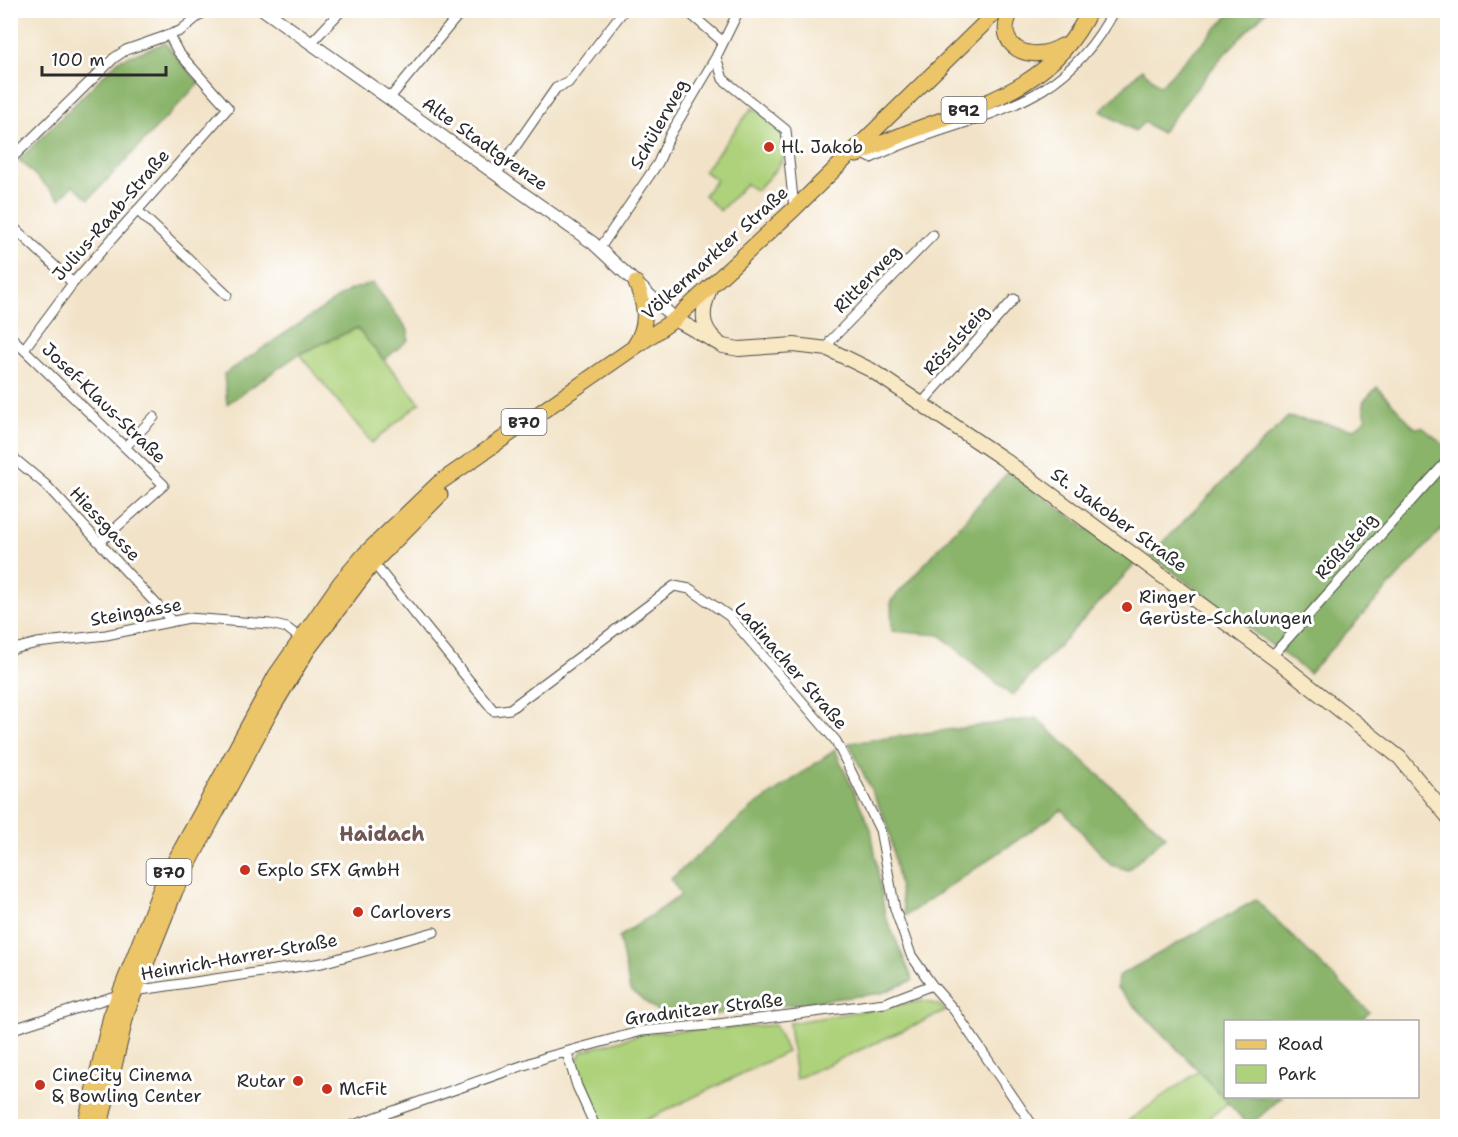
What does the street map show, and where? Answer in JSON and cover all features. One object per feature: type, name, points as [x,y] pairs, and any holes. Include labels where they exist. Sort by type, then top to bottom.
[{"type":"main road","points":[[962,44],[987,10]]},
{"type":"main road","name":"B70","points":[[841,164],[998,10]]},
{"type":"main road","name":"B92","points":[[1012,10],[1006,25],[1007,34],[1018,50],[1028,54],[1049,54],[1074,37]]},
{"type":"main road","name":"B92","points":[[841,164],[905,131],[1002,96],[1023,86],[1057,58],[1074,37],[1090,10]]},
{"type":"main road","name":"Völkermarkter Straße","points":[[85,1126],[100,1057],[118,995],[190,845],[265,708],[340,583],[369,559],[433,488],[528,419],[675,319],[841,164]]},
{"type":"main road","points":[[631,351],[645,323],[645,305],[636,283]]},
{"type":"main road","points":[[710,288],[702,318],[710,335],[723,346]]},
{"type":"main road","name":"St. Jakober Straße","points":[[675,319],[723,346],[739,349],[794,345],[828,349],[856,361],[922,403],[1128,548],[1272,656],[1400,758],[1448,817]]},
{"type":"main road","name":"Völkermarkter Straße","points":[[304,643],[343,603],[369,559]]},
{"type":"main road","points":[[340,583],[343,590],[343,603]]},
{"type":"main road","name":"Völkermarkter Straße","points":[[100,1126],[121,1031],[169,887]]},
{"type":"street","points":[[10,160],[114,58],[126,50],[180,31],[206,10]]},
{"type":"street","name":"Alte Stadtgrenze","points":[[264,10],[600,248],[675,319]]},
{"type":"street","points":[[310,44],[342,10]]},
{"type":"street","points":[[497,173],[556,88],[568,83],[624,10]]},
{"type":"street","points":[[686,10],[722,41]]},
{"type":"street","name":"Schülerweg","points":[[600,248],[658,163],[670,135],[716,57],[738,10]]},
{"type":"street","points":[[861,153],[871,158],[921,136],[990,116],[1040,93],[1083,56],[1114,10]]},
{"type":"street","points":[[389,99],[460,13]]},
{"type":"street","name":"Julius-Raab-Straße","points":[[24,349],[73,283],[228,108],[178,52],[169,35]]},
{"type":"street","points":[[716,57],[723,79],[786,130],[794,210]]},
{"type":"street","points":[[704,78],[723,79]]},
{"type":"street","points":[[136,210],[227,295]]},
{"type":"street","points":[[10,224],[73,283]]},
{"type":"street","name":"Ritterweg","points":[[828,349],[831,340],[933,235]]},
{"type":"street","name":"Rösslsteig","points":[[922,403],[1014,299]]},
{"type":"street","name":"Josef-Klaus-Straße","points":[[10,336],[164,484],[100,542]]},
{"type":"street","points":[[125,447],[154,417]]},
{"type":"street","name":"Hiessgasse","points":[[10,455],[46,485],[171,620]]},
{"type":"street","name":"Rößlsteig","points":[[1272,656],[1448,460]]},
{"type":"street","name":"Ladinacher Straße","points":[[369,559],[494,711],[510,709],[674,586],[690,589],[729,616],[836,741],[880,830],[895,909],[910,955],[932,985]]},
{"type":"street","name":"Steingasse","points":[[10,650],[37,643],[106,635],[189,618],[270,624],[287,628],[304,643]]},
{"type":"street","name":"Heinrich-Harrer-Straße","points":[[10,1030],[118,995],[322,963],[434,932]]},
{"type":"street","points":[[932,985],[954,1010],[1033,1126]]},
{"type":"street","name":"Gradnitzer Straße","points":[[351,1126],[547,1057],[642,1031],[710,1025],[885,1003],[932,985]]},
{"type":"street","points":[[567,1053],[577,1086],[595,1126]]},
{"type":"green space","points":[[1233,11],[1266,11],[1218,61],[1161,133],[1144,122],[1135,131],[1101,111],[1142,69],[1160,86]]},
{"type":"green space","points":[[165,43],[199,83],[89,199],[73,185],[60,199],[19,160],[119,60]]},
{"type":"green space","points":[[752,108],[771,121],[780,131],[785,140],[786,149],[778,166],[756,191],[746,184],[720,211],[704,195],[716,180],[704,171]]},
{"type":"green space","points":[[373,283],[408,330],[408,340],[384,360],[357,328],[299,354],[227,404],[224,374],[350,290]]},
{"type":"green space","points":[[357,328],[420,403],[372,443],[299,354]]},
{"type":"green space","points":[[1377,387],[1415,428],[1422,427],[1447,447],[1447,529],[1444,527],[1309,673],[1150,555],[1288,417],[1354,429],[1366,419],[1363,402]]},
{"type":"green space","points":[[1008,472],[1136,563],[1012,696],[940,635],[892,631],[891,601]]},
{"type":"green space","points":[[1036,718],[1166,836],[1128,870],[1111,865],[1062,810],[905,916],[888,826],[849,743]]},
{"type":"green space","points":[[835,750],[871,829],[885,915],[913,980],[882,993],[669,1020],[630,990],[619,937],[681,895],[671,879],[752,808]]},
{"type":"green space","points":[[1256,900],[1369,1012],[1361,1020],[1224,1020],[1224,1098],[1281,1098],[1249,1126],[1199,1071],[1117,988],[1118,976]]},
{"type":"green space","points":[[922,1001],[939,1005],[946,1011],[796,1079],[789,1023]]},
{"type":"green space","points":[[775,1025],[787,1052],[634,1126],[601,1126],[583,1089],[575,1062],[583,1051],[645,1033]]},
{"type":"green space","points":[[1199,1071],[1228,1103],[1198,1126],[1121,1126]]},
{"type":"place","name":"Hl. Jakob","points":[[769,147]]},
{"type":"place","name":"Ringer Gerüste-Schalungen","points":[[1127,607]]},
{"type":"place","name":"Explo SFX GmbH","points":[[245,870]]},
{"type":"place","name":"Carlovers","points":[[358,912]]},
{"type":"place","name":"Rutar","points":[[298,1081]]},
{"type":"place","name":"CineCity Cinema & Bowling Center","points":[[40,1085]]},
{"type":"place","name":"McFit","points":[[327,1089]]},
{"type":"district","name":"Haidach","points":[[382,834]]}]
